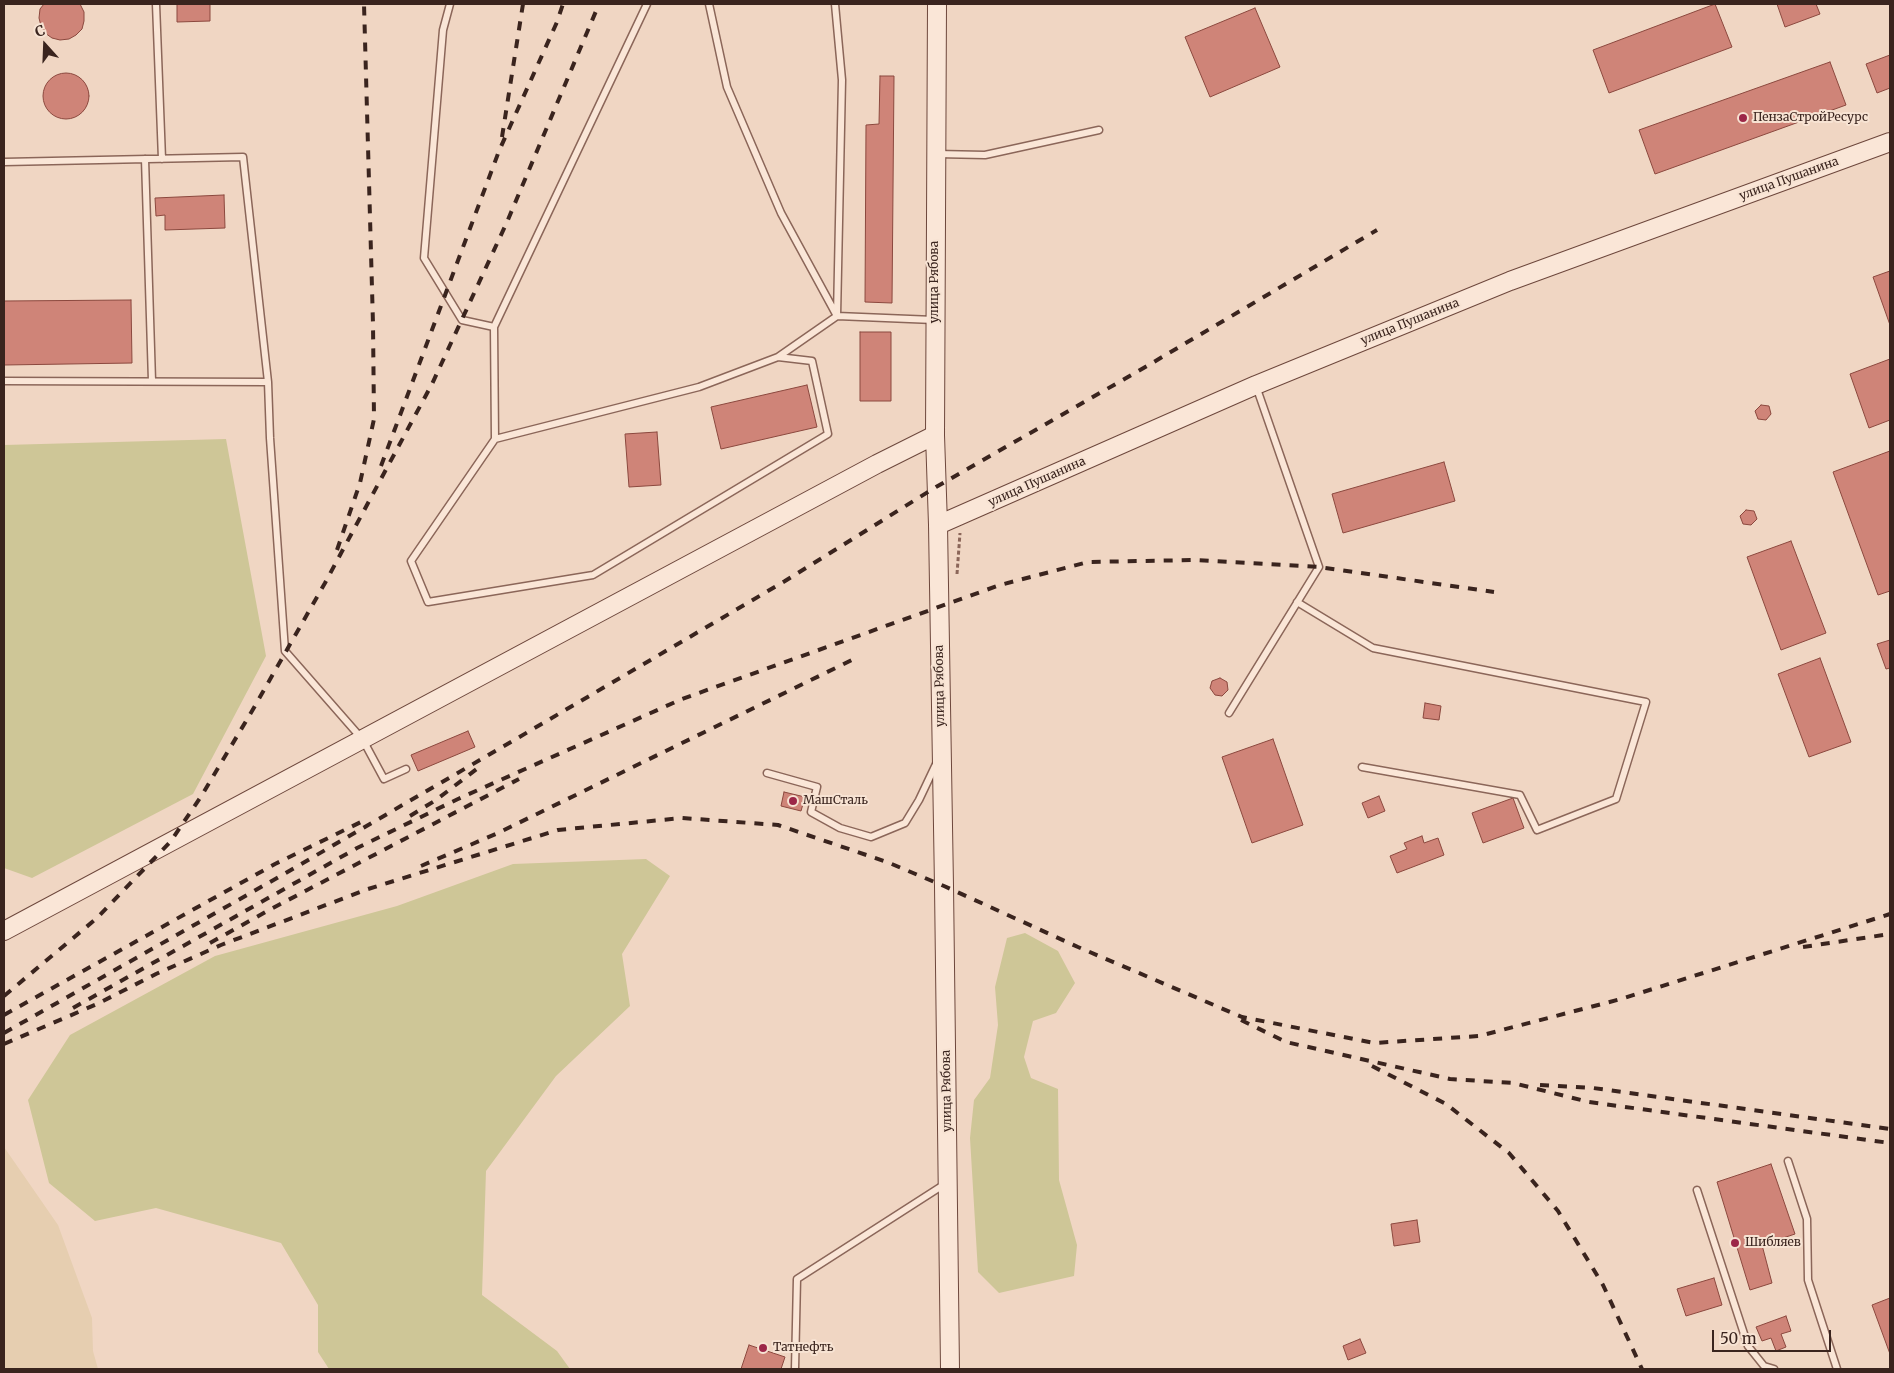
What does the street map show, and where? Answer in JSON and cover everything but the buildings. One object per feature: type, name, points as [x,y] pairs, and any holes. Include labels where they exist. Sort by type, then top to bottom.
[{"type":"street","name":"улица Рябова","points":[[936,4],[935,435],[942,752],[950,1369]]},
{"type":"street","name":"улица Пушанина","points":[[938,525],[1256,385],[1510,281],[1890,142]]},
{"type":"street","points":[[4,930],[877,464],[935,435]]},
{"type":"lane","points":[[156,4],[162,159]]},
{"type":"lane","points":[[450,4],[443,30],[424,258],[462,320],[494,327]]},
{"type":"lane","points":[[647,4],[494,327],[496,439],[411,561],[428,602],[593,575],[828,434],[812,361],[778,357]]},
{"type":"lane","points":[[709,4],[727,87],[781,213],[837,316]]},
{"type":"lane","points":[[834,4],[842,80],[837,316]]},
{"type":"lane","points":[[936,154],[985,155],[1099,130]]},
{"type":"lane","points":[[4,162],[244,157],[268,382],[270,438],[285,651],[363,740],[384,779],[406,769]]},
{"type":"lane","points":[[145,159],[152,381]]},
{"type":"lane","points":[[496,439],[699,387],[778,357],[837,316],[935,320]]},
{"type":"lane","points":[[4,381],[268,382]]},
{"type":"lane","points":[[1229,713],[1319,568],[1256,385]]},
{"type":"lane","points":[[1298,602],[1373,648],[1646,702],[1616,800],[1537,830],[1520,795],[1362,767]]},
{"type":"lane","points":[[767,773],[817,787],[811,812],[840,828],[871,837],[905,823],[919,800],[942,752]]},
{"type":"lane","points":[[1788,1161],[1807,1219],[1808,1280],[1837,1369]]},
{"type":"lane","points":[[794,1369],[797,1279],[948,1182]]},
{"type":"lane","points":[[1697,1190],[1748,1346],[1764,1366],[1774,1369]]},
{"type":"shaded area","points":[[226,439],[266,656],[193,794],[32,878],[4,868],[4,445]]},
{"type":"shaded area","points":[[646,859],[670,876],[622,954],[630,1006],[556,1076],[486,1171],[482,1295],[557,1351],[570,1369],[329,1369],[318,1352],[318,1305],[281,1243],[156,1208],[95,1221],[49,1183],[28,1100],[70,1035],[215,956],[397,906],[513,864]]},
{"type":"shaded area","points":[[1025,933],[1058,951],[1075,983],[1056,1013],[1033,1021],[1024,1057],[1031,1078],[1058,1089],[1059,1180],[1077,1245],[1074,1276],[999,1293],[978,1272],[970,1138],[974,1100],[990,1078],[998,1025],[995,987],[1007,938]]},
{"type":"shaded area","points":[[4,1147],[58,1225],[92,1318],[93,1351],[98,1369],[4,1369]]},
{"type":"railway","points":[[337,550],[360,483],[374,419],[364,4]]},
{"type":"railway","points":[[502,137],[523,4]]},
{"type":"railway","points":[[381,466],[499,151],[557,22],[563,4]]},
{"type":"railway","points":[[4,996],[97,918],[171,841],[202,795],[325,583],[432,384],[507,222],[599,4]]},
{"type":"railway","points":[[4,1033],[284,874],[516,739],[785,581],[936,487],[1147,366],[1377,230]]},
{"type":"railway","points":[[73,1008],[357,848],[458,799],[682,699],[1000,585],[1088,562],[1193,560],[1319,567],[1494,592]]},
{"type":"railway","points":[[421,866],[498,833],[856,658]]},
{"type":"railway","points":[[410,816],[436,800],[478,768]]},
{"type":"railway","points":[[210,943],[519,779]]},
{"type":"railway","points":[[4,1044],[97,1004],[156,974],[221,945],[368,889],[558,830],[682,818],[778,825],[887,862],[1242,1017],[1374,1043],[1479,1036],[1621,999],[1890,914]]},
{"type":"railway","points":[[4,1015],[275,864],[361,822]]},
{"type":"railway","points":[[1803,947],[1890,934]]},
{"type":"railway","points":[[1241,1020],[1286,1042],[1450,1079],[1513,1083],[1589,1102],[1890,1143]]},
{"type":"railway","points":[[1372,1066],[1446,1104],[1509,1153],[1558,1211],[1603,1285],[1642,1369]]},
{"type":"railway","points":[[1540,1085],[1593,1088],[1890,1129]]},
{"type":"place","name":"ПензаСтройРесурс","points":[[1743,118]]},
{"type":"place","name":"МашСталь","points":[[793,801]]},
{"type":"place","name":"Шибляев","points":[[1735,1243]]},
{"type":"place","name":"Татнефть","points":[[763,1348]]}]
